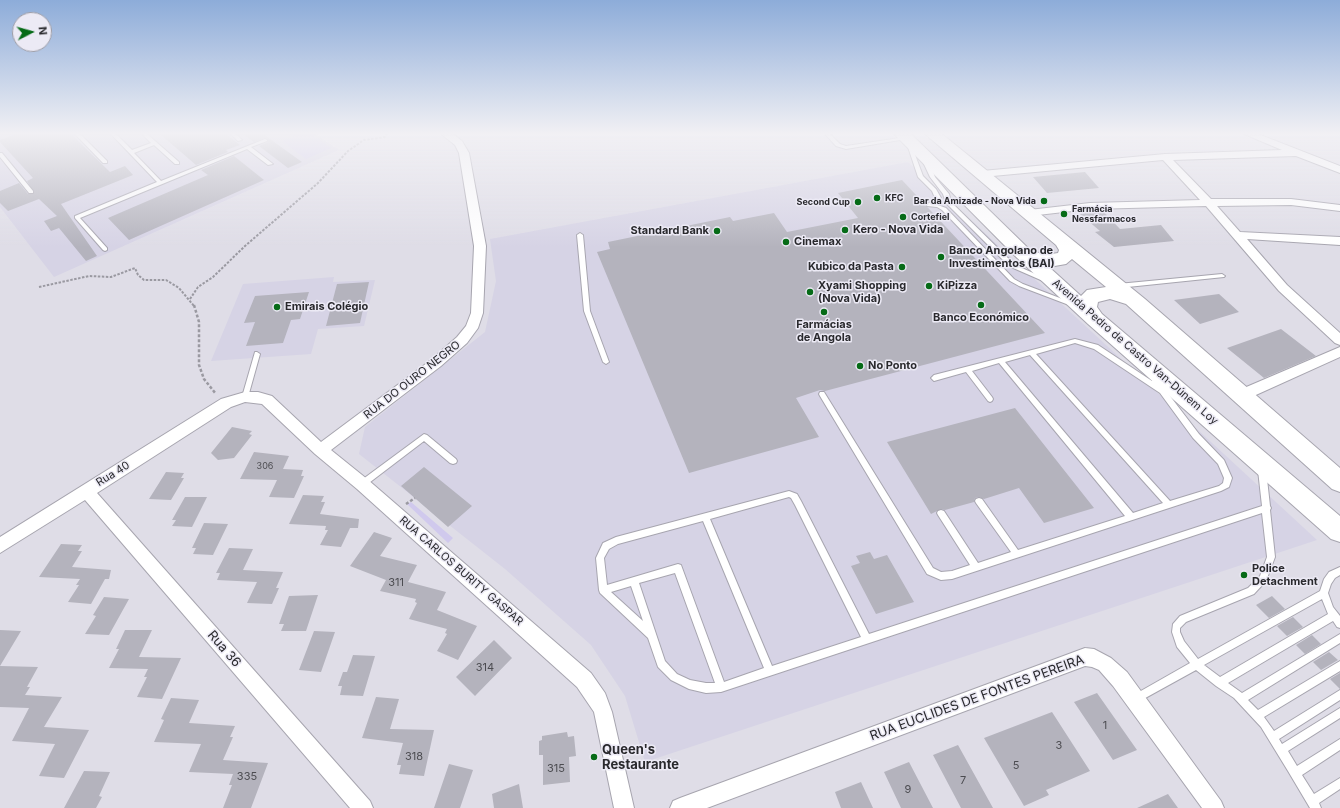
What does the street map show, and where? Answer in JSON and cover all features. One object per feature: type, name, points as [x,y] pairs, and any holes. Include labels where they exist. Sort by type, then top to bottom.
[{"type":"highway","name":"Avenida Pedro de Castro Van-Dúnem Loy","points":[[939,172],[1020,251],[1139,358],[1340,531]]},
{"type":"highway","points":[[979,172],[1138,304],[1340,482]]},
{"type":"highway","points":[[1020,251],[1040,260],[1060,260],[1065,256],[1068,250],[1061,239]]},
{"type":"highway","points":[[1089,313],[1086,307],[1089,298],[1101,293],[1115,294],[1138,304]]},
{"type":"street","name":"RUA DO OURO NEGRO","points":[[320,450],[436,363],[462,340],[472,328],[477,313],[480,246],[467,172]]},
{"type":"street","points":[[982,174],[1007,172]]},
{"type":"street","points":[[1179,172],[1208,202],[1282,288],[1340,340]]},
{"type":"street","points":[[1029,213],[1090,206],[1208,202],[1276,202],[1340,208]]},
{"type":"street","points":[[1237,235],[1340,241]]},
{"type":"street","points":[[1242,395],[1340,352]]},
{"type":"street","name":"RUA CARLOS BURITY GASPAR","points":[[226,403],[245,396],[258,397],[267,400],[320,450],[362,484],[584,680],[598,700],[603,712],[624,808]]},
{"type":"street","name":"Rua 40","points":[[0,546],[226,403]]},
{"type":"street","name":"Rua 36","points":[[86,491],[363,808]]},
{"type":"street","name":"RUA EUCLIDES DE FONTES PEREIRA","points":[[680,808],[1085,657],[1094,658],[1105,664],[1120,678],[1214,808]]},
{"type":"lane","points":[[14,172],[31,192]]},
{"type":"lane","points":[[150,172],[160,182]]},
{"type":"lane","points":[[105,249],[77,217],[186,172]]},
{"type":"lane","points":[[919,172],[921,177],[934,190],[938,198],[937,201],[930,205],[938,206],[944,209],[1012,280],[1089,313]]},
{"type":"lane","points":[[930,172],[946,194],[948,202],[1005,259],[1013,266],[1058,285]]},
{"type":"lane","points":[[580,235],[587,311],[606,362]]},
{"type":"lane","points":[[1116,286],[1222,276]]},
{"type":"lane","points":[[934,378],[1067,342],[1085,343],[1096,347],[1164,393],[1223,430]]},
{"type":"lane","points":[[1031,352],[1169,505]]},
{"type":"lane","points":[[245,396],[257,354]]},
{"type":"lane","points":[[822,394],[930,571],[941,576],[952,575],[1016,553],[1221,488],[1226,484],[1228,478],[1222,462],[1196,436],[1139,358]]},
{"type":"lane","points":[[1000,360],[1131,517]]},
{"type":"lane","points":[[967,369],[990,398]]},
{"type":"lane","points":[[362,484],[424,437],[453,461]]},
{"type":"lane","points":[[1261,464],[1267,508],[1271,557],[1263,578],[1251,591],[1183,619],[1176,627],[1176,632],[1180,644],[1198,665],[1241,699],[1257,716],[1273,737],[1314,804],[1340,782]]},
{"type":"lane","points":[[652,636],[603,590],[600,558],[606,546],[616,541],[706,518],[784,494],[794,496],[867,639]]},
{"type":"lane","points":[[979,500],[1016,553]]},
{"type":"lane","points":[[634,581],[661,664],[674,676],[689,684],[706,688],[721,687],[1267,508]]},
{"type":"lane","points":[[941,513],[976,566]]},
{"type":"lane","points":[[706,518],[770,671]]},
{"type":"lane","points":[[603,590],[678,568],[721,687]]},
{"type":"lane","points":[[1340,571],[1332,575],[1327,582],[1324,593],[1334,615],[1340,624]]},
{"type":"lane","points":[[1135,699],[1324,593]]},
{"type":"lane","points":[[1219,683],[1334,615]]},
{"type":"lane","points":[[1241,699],[1340,638]]},
{"type":"lane","points":[[1257,716],[1340,666]]},
{"type":"lane","points":[[1273,737],[1340,696]]},
{"type":"lane","points":[[1281,750],[1340,714]]},
{"type":"lane","points":[[1296,773],[1340,744]]},
{"type":"path","points":[[190,299],[198,287],[213,277],[245,246],[318,183],[329,172]]},
{"type":"path","points":[[39,286],[89,276],[111,277],[135,268],[138,275],[144,280],[166,280],[179,288],[190,299],[196,309],[199,322],[199,365],[204,379],[214,392],[226,403]]},
{"type":"path","points":[[406,504],[415,498]]},
{"type":"shaded area","points":[[0,172],[290,172],[54,277],[0,207]]},
{"type":"shaded area","points":[[855,172],[919,172],[1317,540],[645,762],[625,696],[591,645],[505,569],[359,454],[365,427],[485,332],[496,281],[490,239]]},
{"type":"shaded area","points":[[334,277],[333,282],[375,280],[364,326],[318,329],[311,354],[211,361],[243,284]]},
{"type":"shaded area","points":[[411,502],[453,538],[448,543],[407,504]]},
{"type":"building","points":[[27,172],[130,172],[133,175],[61,204],[97,256],[86,261],[59,228],[51,231],[44,221],[57,216],[39,199],[8,211],[0,203],[0,191],[19,183],[28,194],[34,193],[27,181],[33,178]]},
{"type":"building","points":[[203,172],[254,172],[264,180],[129,240],[108,218],[208,175]]},
{"type":"building","points":[[1085,172],[1099,188],[1047,193],[1033,177]]},
{"type":"building","name":"Xyami Shopping (Nova Vida)","points":[[902,180],[1045,333],[825,391],[820,390],[796,398],[819,437],[689,473],[597,252],[610,249],[608,242],[730,217],[733,221],[774,213],[787,232],[858,218],[838,193]]},
{"type":"building","points":[[1102,210],[1120,229],[1161,225],[1174,241],[1114,247],[1095,232],[1100,231],[1080,214]]},
{"type":"building","points":[[369,282],[360,323],[326,326],[337,284]]},
{"type":"building","name":"Emirais Colégio","points":[[309,292],[300,319],[291,320],[283,343],[246,346],[255,322],[244,323],[255,296]]},
{"type":"building","points":[[1219,294],[1239,312],[1200,324],[1174,300]]},
{"type":"building","points":[[1281,329],[1316,356],[1264,378],[1227,348]]},
{"type":"building","points":[[1015,408],[1094,508],[1044,523],[1019,488],[984,499],[979,497],[975,498],[974,502],[945,510],[941,509],[931,514],[887,442]]},
{"type":"building","points":[[232,427],[252,431],[249,434],[252,435],[234,458],[218,460],[211,453]]},
{"type":"building","points":[[254,452],[289,456],[283,469],[303,470],[301,476],[304,476],[294,498],[269,497],[277,480],[240,479]]},
{"type":"building","points":[[424,467],[472,506],[448,527],[401,486]]},
{"type":"building","points":[[166,472],[184,473],[181,478],[184,478],[171,500],[149,499]]},
{"type":"building","points":[[303,495],[324,496],[321,502],[325,502],[320,514],[359,519],[358,528],[350,528],[341,547],[320,545],[328,530],[325,530],[326,526],[289,524]]},
{"type":"building","points":[[185,497],[207,497],[192,527],[172,526],[176,520],[172,520]]},
{"type":"building","points":[[204,523],[228,524],[213,555],[193,554],[196,548],[192,548]]},
{"type":"building","points":[[374,532],[392,538],[380,556],[417,565],[408,582],[446,592],[437,610],[477,626],[458,660],[437,651],[447,634],[445,633],[447,629],[409,619],[417,603],[415,602],[416,599],[380,591],[386,580],[350,566]]},
{"type":"building","points":[[61,544],[82,545],[78,551],[82,551],[72,567],[111,570],[109,579],[105,579],[91,604],[68,602],[79,585],[76,585],[80,579],[39,577]]},
{"type":"building","points":[[229,548],[253,549],[243,570],[283,572],[276,588],[279,588],[272,604],[247,603],[257,582],[217,580],[220,573],[216,573]]},
{"type":"building","points":[[870,552],[874,559],[887,555],[914,602],[876,614],[851,566],[860,563],[856,556]]},
{"type":"building","points":[[318,595],[306,631],[281,631],[284,624],[279,624],[289,596]]},
{"type":"building","points":[[1272,596],[1285,609],[1269,618],[1256,605]]},
{"type":"building","points":[[104,597],[129,599],[109,635],[85,634],[96,616],[93,615]]},
{"type":"building","points":[[1293,617],[1303,627],[1287,636],[1277,626]]},
{"type":"building","points":[[0,630],[21,631],[0,666]]},
{"type":"building","points":[[125,630],[152,630],[139,657],[181,658],[162,699],[137,697],[147,677],[144,677],[148,669],[109,668],[119,649],[116,649]]},
{"type":"building","points":[[314,631],[335,632],[321,672],[299,670]]},
{"type":"building","points":[[1312,635],[1321,644],[1305,654],[1296,645]]},
{"type":"building","points":[[494,640],[512,658],[475,696],[456,677]]},
{"type":"building","points":[[1329,652],[1338,660],[1321,670],[1313,662]]},
{"type":"building","points":[[353,655],[375,656],[363,696],[340,695],[342,686],[338,686],[343,672],[347,672]]},
{"type":"building","points":[[0,666],[38,667],[27,687],[30,687],[25,695],[62,697],[44,727],[89,730],[64,778],[39,776],[55,744],[12,741],[29,708],[0,707]]},
{"type":"building","points":[[1340,673],[1340,689],[1330,679]]},
{"type":"building","points":[[1097,693],[1137,750],[1113,760],[1074,702]]},
{"type":"building","points":[[376,697],[399,699],[390,729],[434,730],[424,776],[399,774],[401,765],[397,765],[403,743],[362,738]]},
{"type":"building","points":[[171,698],[199,700],[189,723],[235,726],[230,737],[233,737],[223,760],[268,763],[251,808],[223,808],[232,785],[229,785],[233,774],[189,772],[201,744],[154,742],[164,720],[161,719]]},
{"type":"building","points":[[1052,712],[1090,771],[1046,790],[1049,795],[1024,806],[984,738]]},
{"type":"building","points":[[567,732],[568,737],[574,736],[576,756],[569,757],[570,782],[543,785],[543,755],[539,755],[539,741],[542,740],[542,736]]},
{"type":"building","points":[[958,745],[993,808],[961,808],[933,755]]},
{"type":"building","points":[[909,762],[933,808],[901,808],[884,772]]},
{"type":"building","points":[[449,764],[473,770],[460,808],[434,808]]},
{"type":"building","points":[[84,771],[110,772],[99,796],[102,797],[96,808],[64,808]]},
{"type":"building","points":[[861,782],[873,808],[841,808],[835,792]]},
{"type":"building","points":[[519,784],[523,808],[494,808],[492,794]]},
{"type":"building","points":[[1168,794],[1178,808],[1137,808]]},
{"type":"place","name":"KFC","points":[[877,198]]},
{"type":"place","name":"Bar da Amizade - Nova Vida","points":[[1044,201]]},
{"type":"place","name":"Second Cup","points":[[858,202]]},
{"type":"place","name":"Farmácia Nessfarmacos","points":[[1064,214]]},
{"type":"place","name":"Cortefiel","points":[[903,217]]},
{"type":"place","name":"Kero - Nova Vida","points":[[845,230]]},
{"type":"place","name":"Standard Bank","points":[[717,231]]},
{"type":"place","name":"Cinemax","points":[[786,242]]},
{"type":"place","name":"Banco Angolano de Investimentos (BAI)","points":[[941,257]]},
{"type":"place","name":"Kubico da Pasta","points":[[902,267]]},
{"type":"place","name":"KiPizza","points":[[929,286]]},
{"type":"place","name":"Xyami Shopping (Nova Vida)","points":[[810,292]]},
{"type":"place","name":"Banco Económico","points":[[981,305]]},
{"type":"place","name":"Emirais Colégio","points":[[277,307]]},
{"type":"place","name":"Farmácias de Angola","points":[[824,312]]},
{"type":"place","name":"No Ponto","points":[[860,366]]},
{"type":"place","name":"Police Detachment","points":[[1244,575]]},
{"type":"place","name":"Queen's Restaurante","points":[[594,757]]}]
